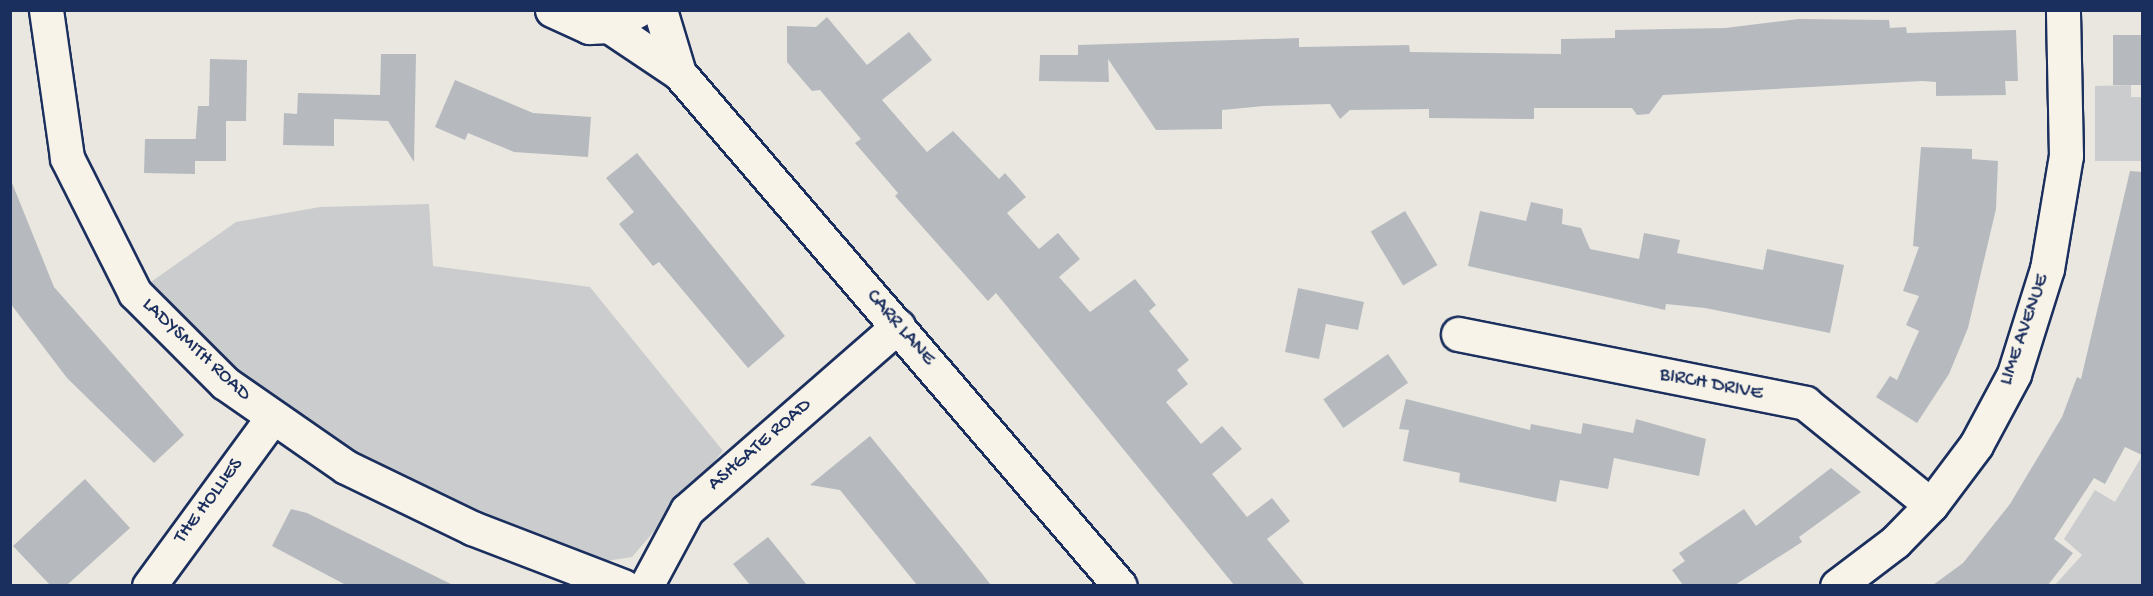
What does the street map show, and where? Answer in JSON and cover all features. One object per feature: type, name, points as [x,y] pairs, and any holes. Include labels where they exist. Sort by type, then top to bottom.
[{"type":"street","name":"LADYSMITH ROAD","points":[[46,10],[67,159],[98,230],[135,293],[225,382],[272,418],[346,467],[472,528],[623,585]]},
{"type":"street","name":"CARR LANE","points":[[552,10],[570,23],[609,26],[679,73],[1120,585]]},
{"type":"street","points":[[609,26],[638,10]]},
{"type":"street","name":"CARR LANE","points":[[660,10],[679,73]]},
{"type":"street","name":"LIME AVENUE","points":[[1837,585],[1895,542],[1931,505],[1976,446],[2014,374],[2047,269],[2066,156],[2063,10]]},
{"type":"street","name":"ASHGATE ROAD","points":[[646,585],[687,510],[898,326]]},
{"type":"street","name":"BIRCH DRIVE","points":[[1458,334],[1805,403],[1931,505]]},
{"type":"street","name":"THE HOLLIES","points":[[148,585],[272,418]]},
{"type":"shaded area","points":[[2131,85],[2131,97],[2142,97],[2142,161],[2095,161],[2095,86]]},
{"type":"shaded area","points":[[429,204],[433,266],[590,287],[723,451],[632,557],[593,563],[409,485],[315,433],[234,371],[148,284],[236,222],[320,207]]},
{"type":"shaded area","points":[[2142,456],[2142,585],[2055,585],[2082,555],[2064,539],[2095,490],[2115,502]]},
{"type":"building","points":[[827,17],[867,65],[909,32],[932,60],[882,100],[927,152],[953,131],[999,179],[1005,173],[1026,197],[1007,213],[1039,249],[1058,233],[1080,259],[1059,277],[1090,312],[1135,279],[1156,305],[1149,311],[1189,360],[1177,370],[1188,384],[1166,402],[1201,444],[1222,426],[1242,449],[1212,474],[1247,517],[1272,498],[1290,521],[1267,539],[1305,585],[1234,585],[996,293],[988,301],[895,196],[898,193],[855,143],[861,139],[820,90],[812,91],[787,62],[787,26],[816,27]]},
{"type":"building","points":[[1799,19],[1889,20],[1890,28],[1906,27],[1907,33],[2016,30],[2018,81],[2005,81],[2006,95],[1936,96],[1936,82],[1922,81],[1663,95],[1649,114],[1637,115],[1632,108],[1534,108],[1534,119],[1429,118],[1429,109],[1350,110],[1340,119],[1330,104],[1264,106],[1222,110],[1222,129],[1156,130],[1108,59],[1109,82],[1039,81],[1040,55],[1078,55],[1078,45],[1299,38],[1299,47],[1409,45],[1410,52],[1561,54],[1561,39],[1615,38],[1615,30],[1725,28]]},
{"type":"building","points":[[2113,35],[2142,35],[2142,85],[2113,85]]},
{"type":"building","points":[[381,54],[416,54],[414,162],[388,121],[334,119],[334,146],[283,145],[284,113],[297,114],[298,93],[380,95]]},
{"type":"building","points":[[210,59],[247,60],[246,121],[226,121],[226,161],[195,161],[195,174],[144,173],[145,139],[196,139],[198,106],[209,106]]},
{"type":"building","points":[[455,80],[533,113],[591,117],[588,157],[514,152],[468,133],[465,140],[435,127]]},
{"type":"building","points":[[1921,147],[1972,149],[1972,159],[1998,161],[1996,209],[1968,328],[1949,374],[1917,423],[1876,397],[1890,376],[1897,380],[1919,331],[1906,325],[1919,296],[1903,291],[1919,247],[1913,246]]},
{"type":"building","points":[[637,153],[785,336],[748,368],[659,262],[653,266],[619,224],[634,212],[606,178]]},
{"type":"building","points":[[2130,171],[2142,172],[2142,455],[2125,447],[2105,484],[2094,478],[2054,539],[2073,553],[2048,585],[1933,585],[1963,563],[2010,504],[2062,417],[2077,377],[2081,379]]},
{"type":"building","points":[[10,178],[54,287],[184,435],[154,463],[67,378],[10,303]]},
{"type":"building","points":[[1531,202],[1563,209],[1562,224],[1581,228],[1590,249],[1639,259],[1644,233],[1680,240],[1677,253],[1763,270],[1767,249],[1844,265],[1830,333],[1705,308],[1666,304],[1665,310],[1468,266],[1480,211],[1526,221]]},
{"type":"building","points":[[1405,211],[1437,265],[1403,286],[1371,232]]},
{"type":"building","points":[[1298,288],[1364,302],[1358,330],[1326,324],[1319,359],[1285,352]]},
{"type":"building","points":[[1388,354],[1408,383],[1343,428],[1323,399]]},
{"type":"building","points":[[1406,399],[1530,430],[1531,424],[1581,434],[1583,423],[1633,433],[1636,419],[1706,439],[1699,476],[1614,458],[1608,489],[1560,480],[1556,502],[1459,482],[1460,473],[1403,461],[1409,430],[1399,429]]},
{"type":"building","points":[[870,436],[991,585],[917,585],[840,490],[810,485]]},
{"type":"building","points":[[1831,468],[1861,492],[1799,537],[1802,542],[1735,585],[1683,585],[1672,570],[1685,561],[1679,553],[1744,509],[1756,526]]},
{"type":"building","points":[[85,479],[130,528],[67,585],[50,585],[13,546]]},
{"type":"building","points":[[291,509],[307,513],[453,585],[346,585],[272,546]]},
{"type":"building","points":[[768,537],[807,585],[750,585],[733,564]]}]
